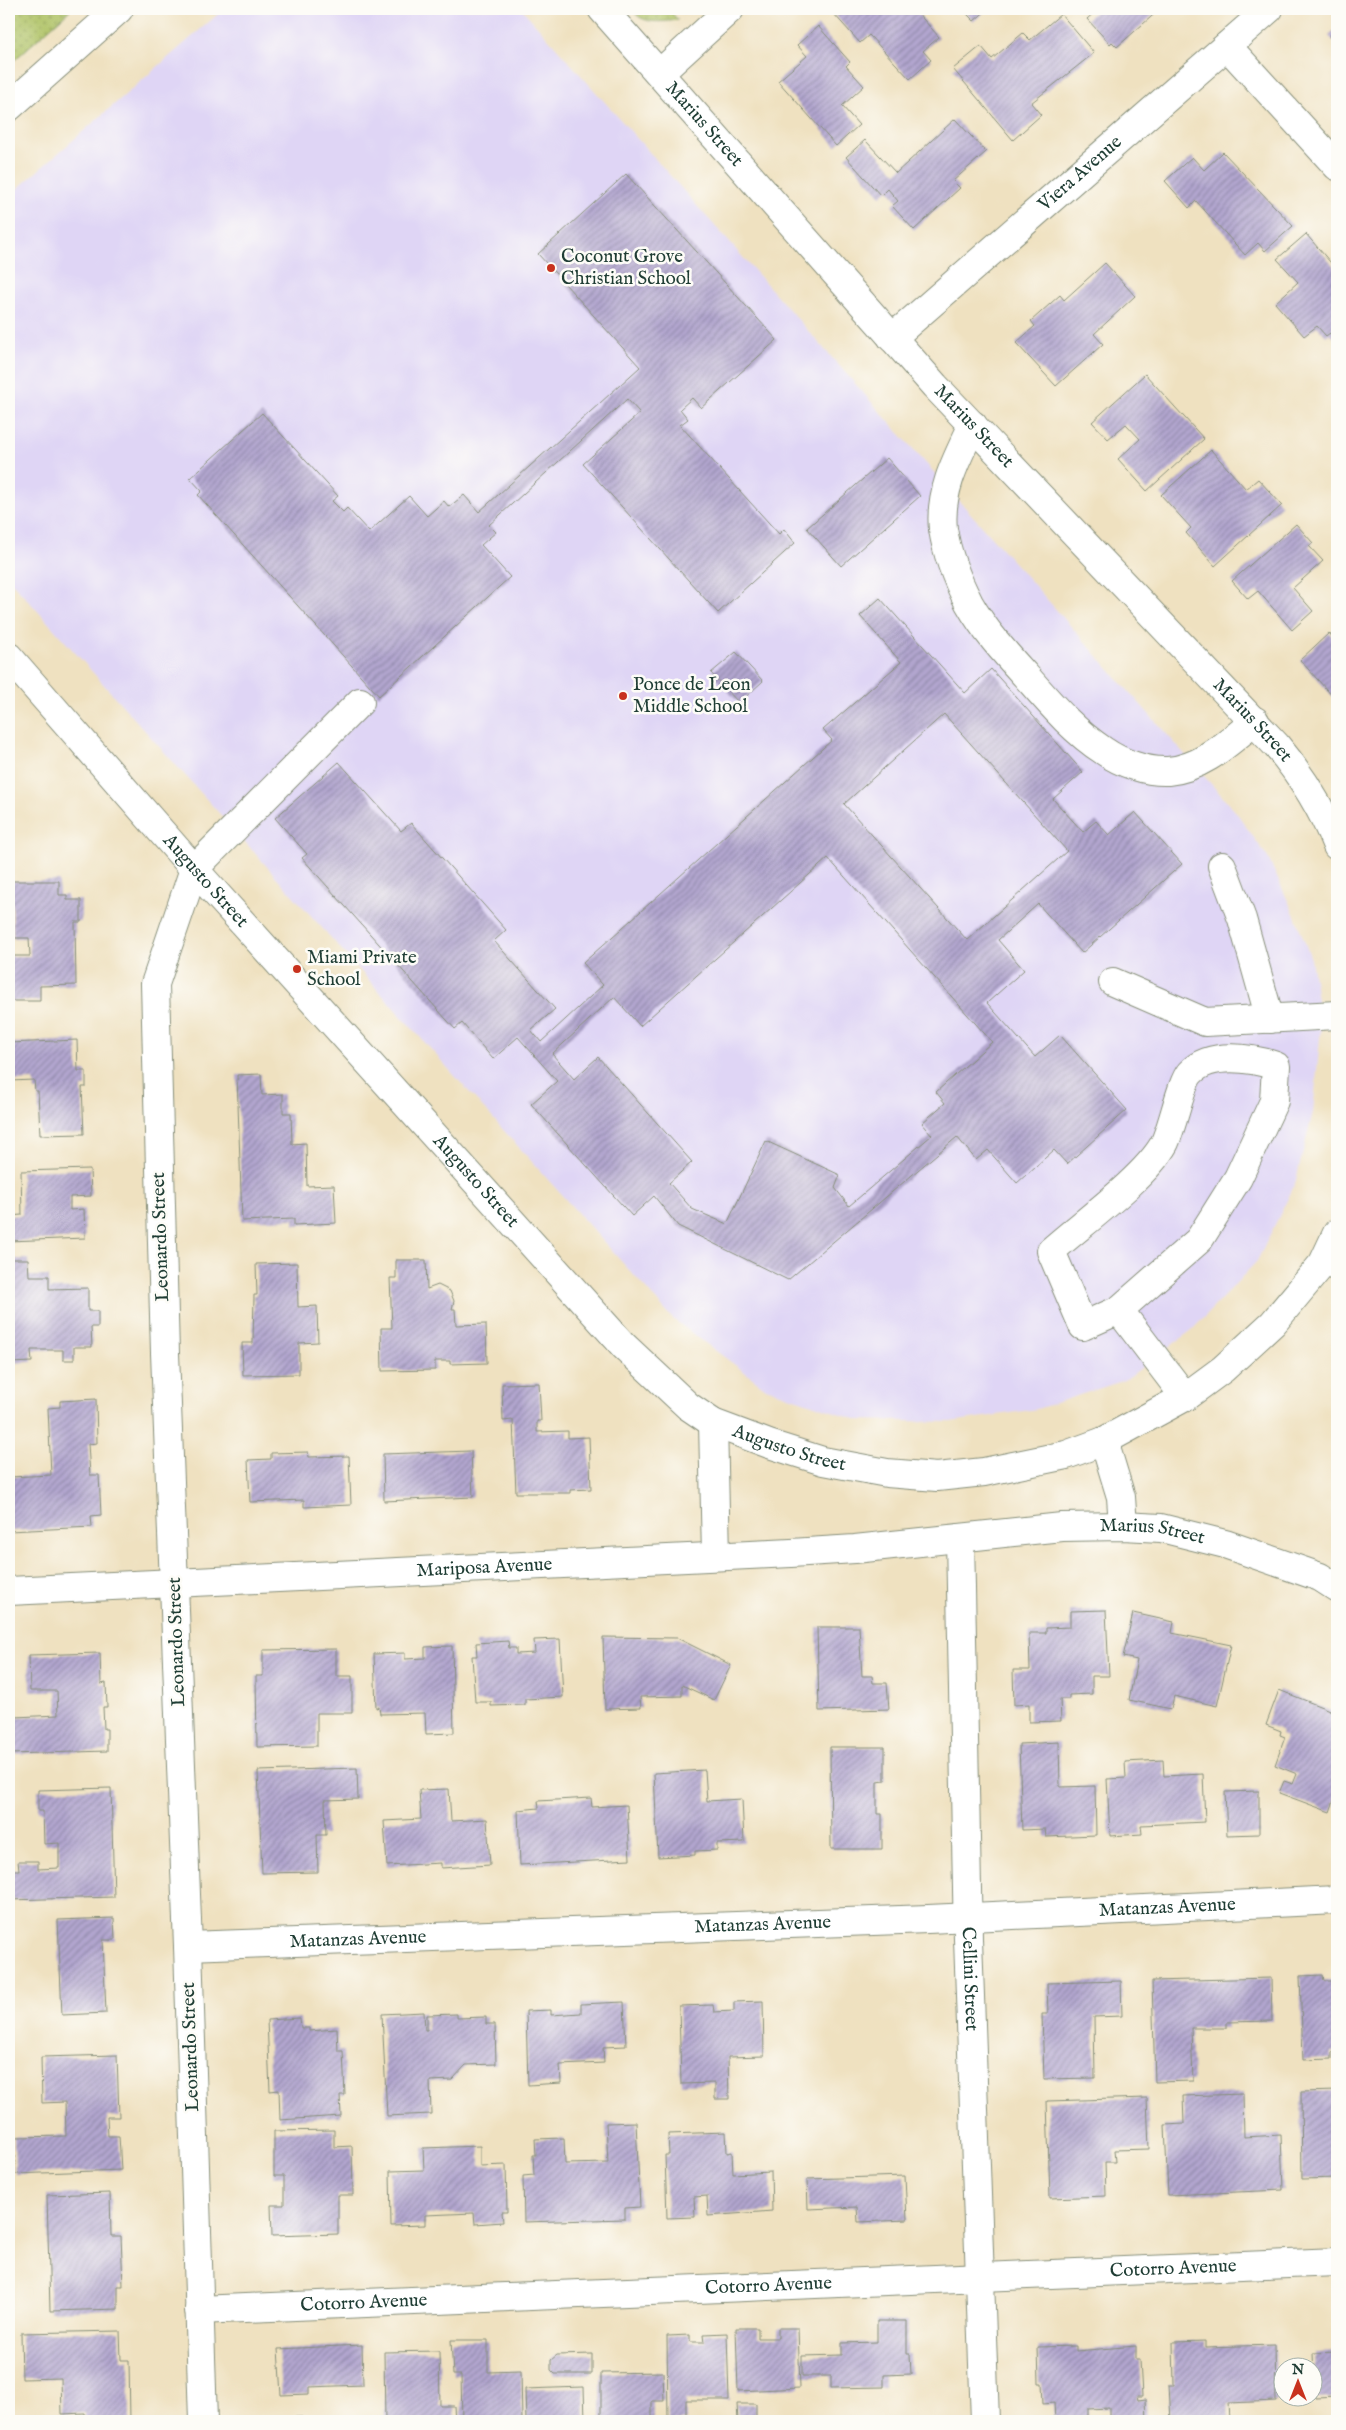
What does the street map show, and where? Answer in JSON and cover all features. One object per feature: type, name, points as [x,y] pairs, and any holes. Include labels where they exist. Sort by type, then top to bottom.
[{"type":"street","points":[[9,107],[119,9]]},
{"type":"street","name":"Marius Street","points":[[602,9],[892,338],[1255,721],[1296,770],[1325,816],[1337,846]]},
{"type":"street","points":[[660,73],[730,9]]},
{"type":"street","name":"Viera Avenue","points":[[892,338],[1269,9]]},
{"type":"street","points":[[1227,46],[1337,166]]},
{"type":"street","points":[[973,425],[949,477],[945,494],[943,510],[946,546],[959,583],[982,623],[1060,714],[1104,752],[1126,763],[1167,771],[1187,768],[1203,761],[1255,721]]},
{"type":"street","name":"Augusto Street","points":[[9,657],[194,869],[624,1346],[688,1406],[713,1423],[769,1444],[823,1461],[887,1473],[921,1477],[954,1476],[984,1472],[1066,1454],[1104,1441],[1185,1397],[1223,1369],[1273,1323],[1323,1263],[1337,1233]]},
{"type":"street","points":[[194,869],[360,702]]},
{"type":"street","points":[[1222,866],[1242,919],[1270,1018]]},
{"type":"street","name":"Leonardo Street","points":[[194,869],[156,984],[164,1343],[175,1583],[203,2421]]},
{"type":"street","points":[[1113,982],[1206,1022],[1337,1015]]},
{"type":"street","points":[[1214,1059],[1254,1059],[1276,1066],[1274,1101],[1238,1178],[1199,1240],[1119,1310],[1084,1326],[1050,1251],[1140,1174],[1164,1145],[1190,1074],[1214,1059]]},
{"type":"street","points":[[1119,1310],[1185,1397]]},
{"type":"street","points":[[713,1423],[716,1556]]},
{"type":"street","points":[[1104,1441],[1121,1497],[1123,1526]]},
{"type":"street","name":"Marius Street","points":[[960,1538],[1062,1527],[1123,1526],[1161,1528],[1225,1544],[1320,1577],[1337,1588]]},
{"type":"street","name":"Mariposa Avenue","points":[[9,1591],[855,1549],[960,1538]]},
{"type":"street","name":"Cellini Street","points":[[960,1538],[968,1917],[985,2421]]},
{"type":"street","name":"Matanzas Avenue","points":[[188,1946],[968,1917],[1337,1900]]},
{"type":"street","name":"Cotorro Avenue","points":[[199,2310],[1337,2262]]},
{"type":"shaded area","name":"Ponce de Leon Middle School","points":[[224,9],[522,9],[1236,812],[1268,858],[1295,916],[1311,959],[1321,1027],[1313,1112],[1295,1184],[1257,1261],[1192,1330],[1125,1380],[1037,1409],[950,1422],[858,1420],[766,1388],[673,1319],[9,579],[9,196]]},
{"type":"green space","points":[[9,9],[71,9],[9,65]]},
{"type":"green space","points":[[632,9],[668,9],[678,20],[659,22],[646,20],[641,18]]},
{"type":"building","points":[[838,9],[917,9],[915,10],[939,37],[923,51],[931,60],[910,79],[869,35],[860,43],[833,13]]},
{"type":"building","points":[[962,9],[988,9],[974,21]]},
{"type":"building","points":[[1098,9],[1160,9],[1117,47],[1112,42],[1110,44],[1087,19]]},
{"type":"building","points":[[1061,14],[1094,53],[1031,103],[1041,115],[1013,140],[953,69],[981,46],[992,59],[1023,33],[1030,40]]},
{"type":"building","points":[[818,26],[850,62],[846,66],[864,86],[842,106],[859,125],[836,146],[778,81],[807,56],[797,45]]},
{"type":"building","points":[[1337,29],[1337,45],[1329,36]]},
{"type":"building","points":[[955,119],[986,152],[953,181],[960,188],[914,230],[892,206],[898,201],[888,189],[881,196],[846,157],[865,140],[896,173]]},
{"type":"building","points":[[1223,152],[1293,226],[1265,251],[1258,243],[1245,255],[1196,201],[1189,208],[1165,181],[1192,157],[1204,170]]},
{"type":"building","points":[[626,174],[777,340],[701,408],[692,398],[680,409],[688,419],[680,425],[779,534],[784,529],[795,543],[718,613],[583,464],[640,413],[627,399],[489,525],[496,532],[481,545],[510,577],[379,696],[198,495],[202,491],[190,478],[262,413],[338,496],[332,501],[343,512],[347,508],[369,532],[409,496],[427,516],[444,501],[449,507],[464,495],[479,512],[640,367],[538,254]]},
{"type":"building","points":[[1306,234],[1337,270],[1337,341],[1330,333],[1326,336],[1317,326],[1304,336],[1275,303],[1298,282],[1277,259]]},
{"type":"building","points":[[1105,263],[1135,296],[1094,334],[1103,344],[1056,386],[1016,343],[1035,326],[1031,321],[1060,295],[1064,300]]},
{"type":"building","points":[[1145,374],[1204,439],[1147,491],[1118,459],[1140,439],[1126,424],[1108,439],[1092,422]]},
{"type":"building","points":[[1211,450],[1246,489],[1258,479],[1282,505],[1215,566],[1186,533],[1191,528],[1161,495]]},
{"type":"building","points":[[887,458],[920,496],[841,566],[807,528]]},
{"type":"building","points":[[1296,524],[1313,543],[1309,546],[1323,561],[1293,588],[1313,611],[1292,630],[1258,591],[1248,599],[1232,581]]},
{"type":"building","points":[[880,598],[965,693],[991,669],[1083,772],[1053,799],[1083,832],[1096,821],[1109,835],[1135,812],[1182,864],[1082,953],[1038,904],[998,940],[1024,970],[987,1003],[1035,1057],[1060,1035],[1127,1110],[1067,1164],[1054,1150],[1017,1183],[988,1150],[976,1160],[957,1137],[788,1280],[678,1226],[654,1196],[632,1216],[531,1104],[557,1081],[518,1037],[493,1059],[462,1023],[455,1029],[302,858],[307,854],[275,818],[339,762],[401,831],[411,823],[506,930],[494,941],[555,1009],[531,1030],[541,1042],[603,985],[583,963],[832,740],[823,730],[901,662],[860,616]],"holes":[[[944,714],[1067,851],[967,940],[844,804]],[[828,858],[992,1042],[936,1092],[945,1103],[922,1123],[932,1135],[849,1206],[835,1188],[840,1175],[766,1141],[727,1224],[692,1209],[669,1183],[692,1162],[598,1057],[574,1079],[552,1054],[614,997],[640,1026]]]},
{"type":"building","points":[[1329,633],[1337,642],[1337,697],[1335,699],[1300,660]]},
{"type":"building","points":[[736,652],[763,681],[739,703],[711,673]]},
{"type":"building","points":[[12,881],[59,881],[59,895],[67,895],[67,900],[81,900],[81,922],[75,922],[76,985],[40,986],[40,1001],[9,1001],[9,956],[30,956],[29,938],[13,938]]},
{"type":"building","points":[[77,1040],[78,1071],[86,1071],[86,1087],[82,1087],[84,1134],[40,1135],[38,1091],[35,1091],[34,1080],[9,1081],[9,1043]]},
{"type":"building","points":[[261,1074],[262,1095],[283,1094],[283,1113],[291,1113],[292,1144],[306,1143],[307,1186],[334,1185],[336,1223],[294,1225],[294,1219],[242,1221],[237,1075]]},
{"type":"building","points":[[90,1169],[91,1196],[70,1197],[70,1210],[84,1209],[85,1238],[9,1241],[9,1216],[22,1215],[21,1171]]},
{"type":"building","points":[[9,1259],[28,1259],[29,1276],[49,1276],[49,1289],[88,1288],[88,1311],[98,1311],[98,1327],[91,1327],[92,1347],[74,1347],[74,1360],[63,1360],[63,1350],[31,1350],[32,1362],[9,1363]]},
{"type":"building","points":[[396,1260],[426,1260],[427,1289],[438,1285],[450,1291],[454,1301],[452,1309],[455,1309],[456,1325],[486,1324],[487,1363],[450,1364],[450,1361],[435,1361],[435,1370],[382,1371],[381,1328],[392,1328],[390,1278],[396,1278]]},
{"type":"building","points":[[297,1263],[298,1307],[317,1306],[318,1342],[299,1343],[299,1374],[243,1375],[242,1343],[253,1343],[254,1295],[257,1295],[256,1264]]},
{"type":"building","points":[[539,1383],[541,1421],[537,1421],[537,1432],[568,1431],[568,1438],[589,1437],[591,1489],[570,1490],[570,1493],[516,1493],[513,1420],[503,1421],[502,1384]]},
{"type":"building","points":[[96,1399],[97,1443],[88,1444],[90,1475],[99,1475],[101,1515],[91,1516],[92,1527],[9,1531],[9,1477],[51,1475],[48,1408],[60,1407],[60,1401]]},
{"type":"building","points":[[471,1451],[473,1497],[384,1501],[383,1454]]},
{"type":"building","points":[[308,1452],[309,1457],[349,1456],[351,1505],[304,1507],[304,1500],[250,1502],[248,1460],[271,1459],[271,1453]]},
{"type":"building","points":[[1106,1610],[1109,1676],[1092,1676],[1092,1694],[1069,1695],[1069,1699],[1060,1699],[1061,1721],[1029,1722],[1029,1704],[1014,1705],[1013,1670],[1030,1670],[1029,1633],[1046,1633],[1046,1628],[1070,1627],[1070,1611]]},
{"type":"building","points":[[1133,1613],[1174,1622],[1172,1633],[1231,1645],[1217,1706],[1174,1696],[1171,1709],[1129,1700],[1137,1660],[1123,1657]]},
{"type":"building","points":[[817,1627],[859,1627],[862,1676],[872,1676],[873,1683],[887,1683],[889,1709],[819,1711]]},
{"type":"building","points":[[603,1637],[677,1638],[731,1665],[714,1700],[682,1685],[682,1696],[640,1697],[641,1708],[605,1709]]},
{"type":"building","points":[[560,1639],[563,1697],[525,1699],[525,1705],[491,1706],[491,1702],[475,1702],[472,1656],[477,1656],[476,1643],[508,1641],[509,1648],[516,1648],[516,1654],[535,1653],[534,1640]]},
{"type":"building","points":[[452,1646],[454,1733],[426,1734],[425,1713],[380,1714],[379,1707],[376,1708],[374,1654],[405,1653],[405,1659],[425,1658],[425,1647]]},
{"type":"building","points":[[336,1649],[336,1676],[352,1676],[352,1713],[317,1713],[317,1746],[257,1747],[256,1676],[263,1676],[263,1650]]},
{"type":"building","points":[[100,1653],[101,1684],[106,1683],[107,1707],[103,1707],[104,1729],[107,1729],[107,1751],[10,1754],[9,1731],[15,1731],[15,1717],[58,1715],[57,1691],[30,1691],[29,1655]]},
{"type":"building","points":[[1279,1690],[1337,1713],[1337,1792],[1330,1812],[1279,1793],[1284,1781],[1293,1784],[1297,1774],[1275,1765],[1285,1737],[1280,1735],[1281,1731],[1266,1725]]},
{"type":"building","points":[[1059,1742],[1060,1787],[1095,1786],[1096,1835],[1046,1837],[1045,1829],[1022,1830],[1019,1744]]},
{"type":"building","points":[[830,1747],[885,1747],[885,1781],[877,1782],[877,1814],[882,1814],[882,1849],[831,1849]]},
{"type":"building","points":[[1163,1760],[1164,1776],[1203,1774],[1205,1822],[1141,1825],[1142,1834],[1110,1836],[1107,1779],[1126,1778],[1125,1762]]},
{"type":"building","points":[[357,1768],[358,1799],[325,1800],[326,1835],[317,1835],[318,1872],[262,1873],[258,1771]]},
{"type":"building","points":[[705,1770],[707,1801],[742,1799],[744,1842],[717,1843],[717,1850],[695,1851],[695,1855],[658,1857],[654,1773]]},
{"type":"building","points":[[111,1788],[114,1897],[9,1900],[9,1870],[19,1870],[18,1861],[38,1861],[38,1869],[59,1868],[59,1843],[44,1844],[43,1811],[38,1811],[38,1790]]},
{"type":"building","points":[[449,1789],[451,1821],[487,1819],[490,1865],[441,1868],[441,1863],[387,1866],[384,1821],[421,1819],[419,1790]]},
{"type":"building","points":[[1259,1791],[1259,1834],[1227,1835],[1225,1792]]},
{"type":"building","points":[[591,1798],[592,1807],[627,1805],[630,1859],[520,1865],[518,1810],[539,1808],[538,1801]]},
{"type":"building","points":[[114,1918],[115,1940],[103,1940],[106,2013],[62,2015],[58,1920]]},
{"type":"building","points":[[1323,1975],[1324,1981],[1337,1981],[1337,2052],[1332,2052],[1332,2059],[1303,2060],[1300,1976]]},
{"type":"building","points":[[1271,1978],[1272,2021],[1227,2022],[1227,2028],[1191,2028],[1193,2081],[1155,2082],[1152,1981]]},
{"type":"building","points":[[1121,1981],[1122,2016],[1094,2017],[1095,2078],[1044,2079],[1042,2014],[1048,2014],[1047,1983]]},
{"type":"building","points":[[763,2001],[764,2056],[728,2057],[729,2099],[715,2099],[715,2083],[681,2084],[679,2006],[713,2005],[714,2012],[734,2011],[734,2002]]},
{"type":"building","points":[[624,2002],[626,2046],[603,2047],[604,2063],[560,2065],[561,2083],[528,2085],[526,2011],[551,2010],[551,2015],[581,2013],[581,2004]]},
{"type":"building","points":[[424,2012],[425,2030],[427,2030],[427,2015],[457,2014],[457,2018],[486,2017],[486,2024],[495,2024],[496,2064],[466,2065],[452,2080],[430,2081],[431,2114],[387,2116],[382,2014]]},
{"type":"building","points":[[300,2018],[301,2028],[309,2028],[309,2031],[337,2029],[338,2051],[343,2051],[345,2095],[340,2095],[341,2116],[280,2120],[279,2090],[270,2091],[267,2020]]},
{"type":"building","points":[[117,2055],[119,2117],[107,2117],[108,2136],[119,2136],[121,2170],[15,2174],[14,2137],[66,2136],[65,2102],[42,2103],[41,2057]]},
{"type":"building","points":[[1337,2091],[1337,2178],[1302,2179],[1301,2092]]},
{"type":"building","points":[[1243,2094],[1244,2137],[1281,2135],[1283,2190],[1168,2195],[1165,2125],[1184,2124],[1183,2096]]},
{"type":"building","points":[[1147,2098],[1149,2149],[1114,2150],[1115,2162],[1105,2162],[1106,2196],[1050,2198],[1047,2101]]},
{"type":"building","points":[[636,2122],[640,2207],[625,2208],[625,2219],[524,2222],[523,2176],[534,2175],[533,2155],[536,2155],[535,2139],[564,2138],[565,2164],[608,2163],[606,2123]]},
{"type":"building","points":[[334,2130],[334,2147],[352,2146],[353,2195],[338,2195],[338,2234],[272,2236],[271,2205],[284,2205],[284,2176],[274,2176],[274,2131]]},
{"type":"building","points":[[726,2132],[727,2153],[732,2152],[733,2174],[771,2172],[772,2211],[708,2216],[707,2196],[694,2197],[695,2217],[667,2218],[665,2155],[669,2155],[668,2134]]},
{"type":"building","points":[[480,2146],[480,2166],[506,2165],[507,2212],[502,2212],[503,2222],[475,2224],[474,2213],[425,2215],[425,2225],[391,2226],[390,2171],[424,2170],[423,2148]]},
{"type":"building","points":[[905,2176],[907,2220],[858,2222],[857,2207],[808,2209],[807,2179]]},
{"type":"building","points":[[110,2193],[111,2236],[121,2236],[123,2286],[118,2286],[118,2309],[50,2311],[47,2195]]},
{"type":"building","points":[[877,2321],[907,2321],[907,2354],[910,2354],[911,2374],[884,2375],[884,2387],[831,2388],[831,2376],[802,2376],[802,2356],[842,2355],[842,2343],[877,2342]]},
{"type":"building","points":[[736,2328],[758,2328],[758,2338],[778,2338],[778,2328],[798,2328],[800,2388],[738,2391]]},
{"type":"building","points":[[120,2331],[121,2360],[129,2360],[130,2421],[85,2421],[85,2413],[62,2414],[61,2378],[22,2379],[21,2333]]},
{"type":"building","points":[[727,2333],[729,2400],[686,2400],[686,2421],[668,2421],[667,2336],[690,2335],[690,2342],[705,2342],[704,2334]]},
{"type":"building","points":[[451,2340],[488,2340],[488,2372],[521,2371],[522,2421],[462,2421],[461,2375],[453,2375]]},
{"type":"building","points":[[1205,2341],[1205,2347],[1275,2345],[1274,2401],[1228,2403],[1229,2421],[1171,2421],[1169,2385],[1174,2385],[1173,2342]]},
{"type":"building","points":[[362,2345],[363,2385],[309,2387],[309,2394],[281,2395],[278,2349]]},
{"type":"building","points":[[1076,2346],[1076,2351],[1136,2346],[1136,2360],[1140,2360],[1142,2396],[1137,2396],[1138,2400],[1146,2399],[1147,2421],[1109,2421],[1109,2408],[1088,2409],[1088,2421],[1055,2421],[1054,2403],[1043,2404],[1042,2383],[1039,2383],[1038,2347]]},
{"type":"building","points":[[439,2351],[440,2406],[454,2406],[455,2421],[385,2421],[384,2352]]},
{"type":"building","points":[[1337,2352],[1337,2397],[1324,2398],[1324,2358],[1314,2358],[1314,2353]]},
{"type":"building","points":[[592,2354],[592,2374],[555,2374],[551,2370],[551,2360],[557,2355]]},
{"type":"building","points":[[663,2372],[664,2401],[652,2401],[652,2421],[601,2421],[601,2373]]},
{"type":"building","points":[[584,2387],[585,2421],[526,2421],[525,2389]]},
{"type":"building","points":[[737,2404],[756,2404],[756,2421],[738,2421]]},
{"type":"building","points":[[302,2417],[302,2421],[249,2421],[249,2419]]},
{"type":"place","name":"Coconut Grove Christian School","points":[[551,268]]},
{"type":"place","name":"Ponce de Leon Middle School","points":[[623,696]]},
{"type":"place","name":"Miami Private School","points":[[297,969]]}]
